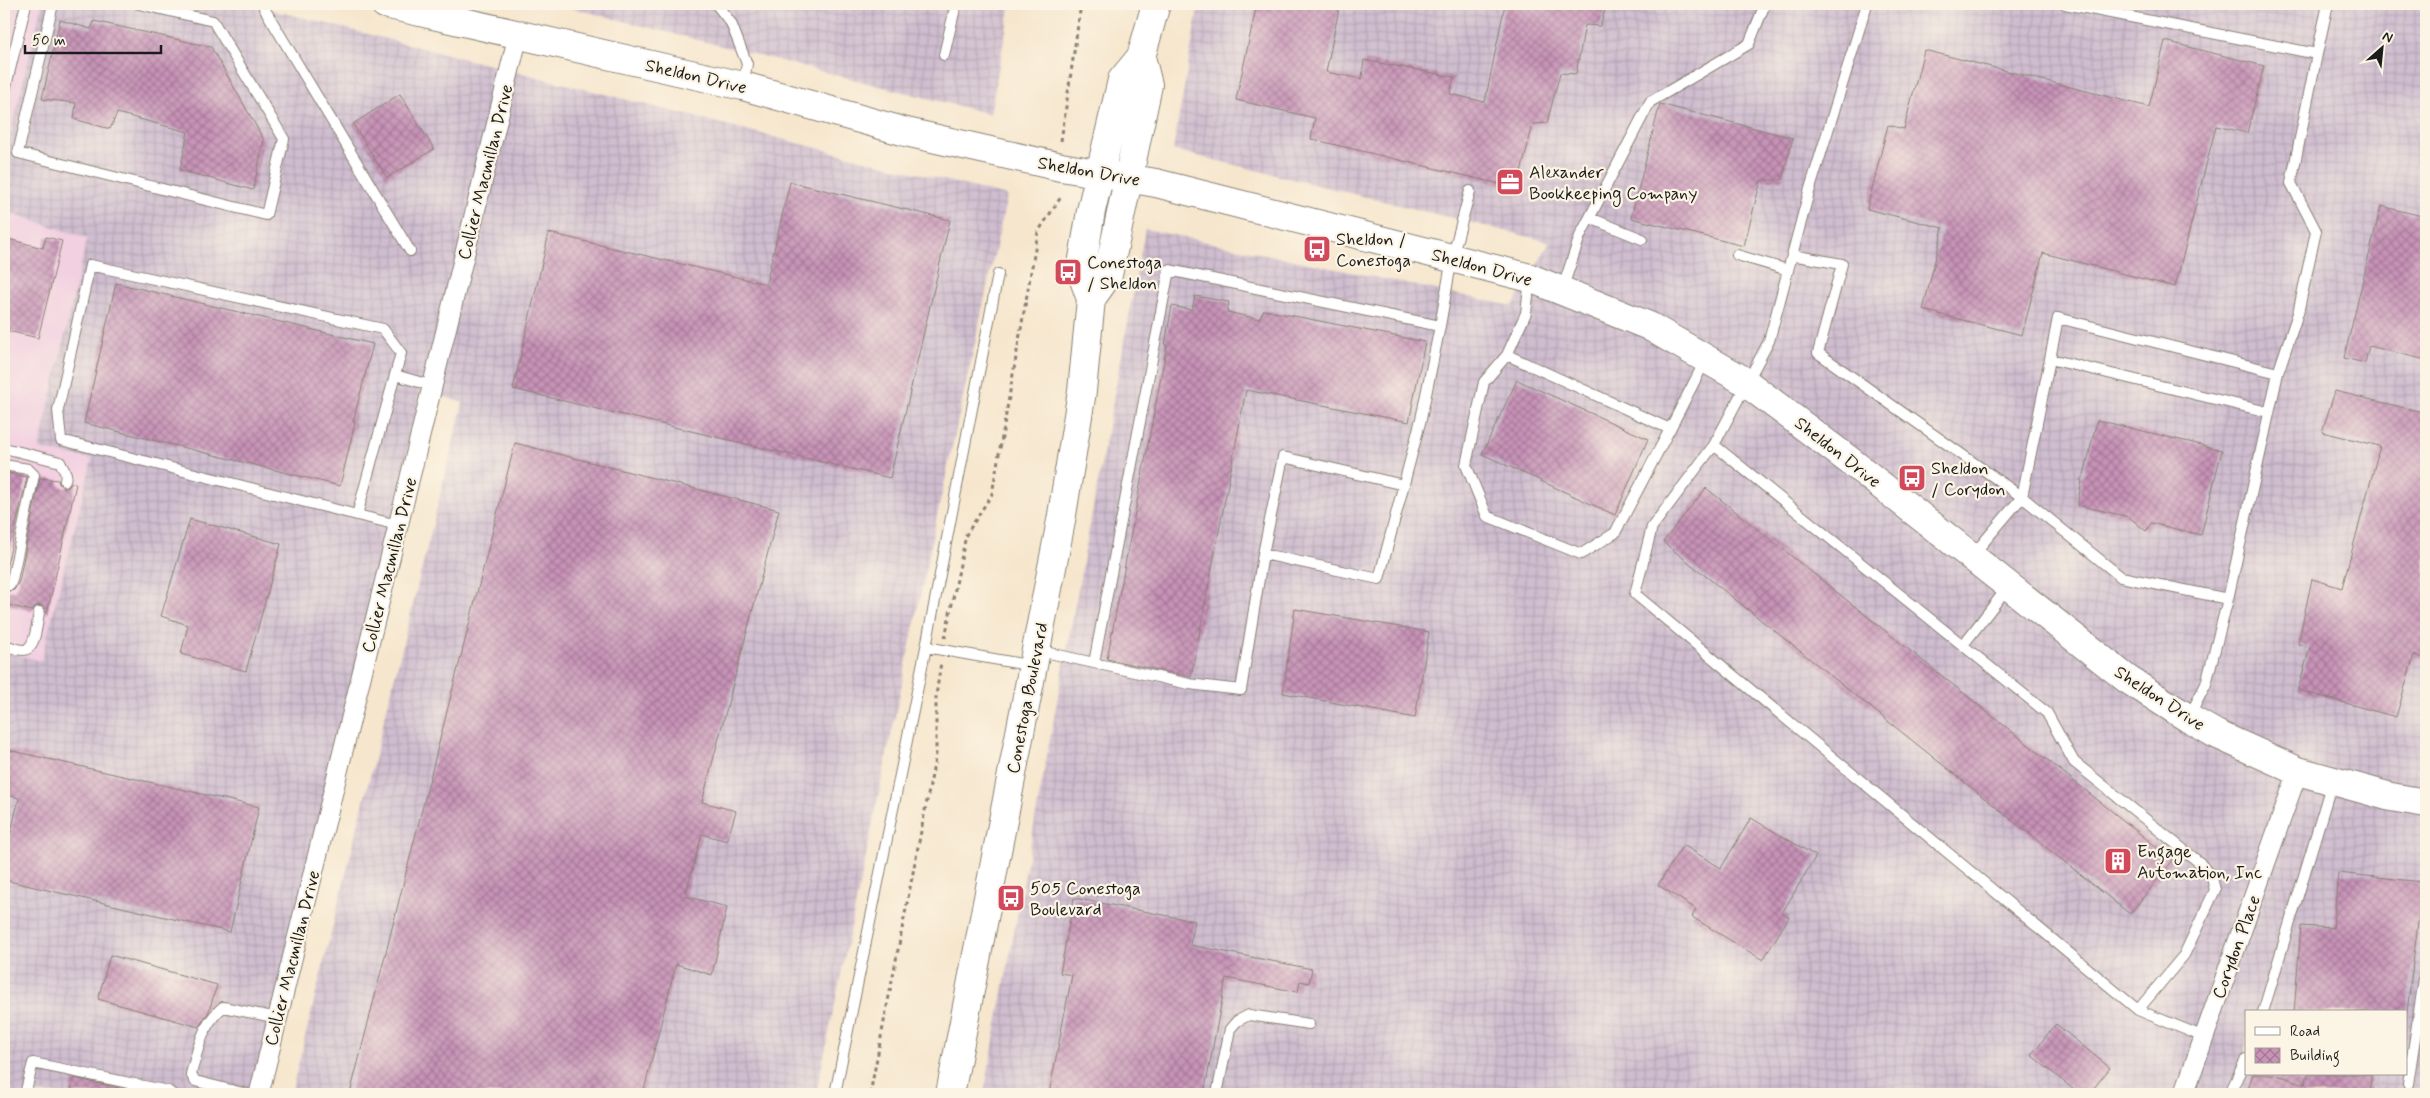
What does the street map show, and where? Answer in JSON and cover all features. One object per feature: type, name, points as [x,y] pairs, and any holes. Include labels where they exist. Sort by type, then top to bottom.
[{"type":"street","name":"Sheldon Drive","points":[[385,4],[743,86],[906,132],[1061,168],[1156,182],[1530,278],[1649,326],[1746,382],[2127,678],[2188,718],[2216,734],[2298,771],[2392,797],[2426,803]]},
{"type":"street","name":"Conestoga Boulevard","points":[[950,1094],[1061,521],[1082,391],[1091,299],[1081,271],[1098,173],[1122,80],[1142,57],[1156,4]]},
{"type":"street","name":"Collier Macmillan Drive","points":[[259,1094],[518,36]]},
{"type":"street","name":"Conestoga Boulevard","points":[[1091,299],[1108,275],[1148,85],[1142,57]]},
{"type":"street","name":"Corydon Place","points":[[2184,1094],[2298,771]]},
{"type":"lane","points":[[4,94],[26,4]]},
{"type":"lane","points":[[53,4],[18,153],[266,215],[284,139],[213,21],[166,7],[139,4]]},
{"type":"lane","points":[[264,4],[264,8],[410,252]]},
{"type":"lane","points":[[716,4],[731,23],[747,64],[743,86]]},
{"type":"lane","points":[[944,55],[956,4]]},
{"type":"lane","points":[[1562,291],[1580,236],[1650,102],[1748,44],[1765,4]]},
{"type":"lane","points":[[1867,4],[1809,192],[1769,341],[1714,445],[1652,527],[1635,594],[2138,1010],[2204,1037]]},
{"type":"lane","points":[[2065,4],[2317,54]]},
{"type":"lane","points":[[2188,718],[2206,684],[2228,599],[2268,412],[2278,373],[2298,313],[2316,231],[2291,183],[2328,4]]},
{"type":"lane","points":[[1263,554],[1379,579],[1421,419],[1452,258],[1470,191]]},
{"type":"lane","points":[[1590,218],[1642,239]]},
{"type":"lane","points":[[1737,255],[1788,270]]},
{"type":"lane","points":[[1792,255],[1842,264],[1818,353],[2022,497],[2120,577],[2228,599]]},
{"type":"lane","points":[[357,515],[401,354],[383,329],[90,265],[58,410],[61,440],[357,515],[398,525]]},
{"type":"lane","points":[[1094,663],[1169,270],[1440,326]]},
{"type":"lane","points":[[835,1094],[926,647],[998,274]]},
{"type":"lane","points":[[1530,278],[1526,313],[1507,355],[1484,382],[1466,465],[1487,516],[1581,554],[1615,533],[1706,359]]},
{"type":"lane","points":[[1971,556],[2022,497],[2058,318],[2278,373]]},
{"type":"lane","points":[[1507,355],[1670,429]]},
{"type":"lane","points":[[2050,359],[2268,412]]},
{"type":"lane","points":[[395,375],[433,386]]},
{"type":"lane","points":[[1714,445],[2047,713],[2074,762],[2200,864],[2212,878],[2215,890],[2184,955],[2138,1010]]},
{"type":"lane","points":[[4,448],[60,462],[66,474],[65,482]]},
{"type":"lane","points":[[926,647],[1094,663],[1189,684],[1240,690],[1263,554],[1283,457],[1404,485]]},
{"type":"lane","points":[[4,465],[28,469],[34,475],[12,580],[10,585],[4,585]]},
{"type":"lane","points":[[1963,645],[2008,586]]},
{"type":"lane","points":[[4,645],[24,650],[29,648],[33,642],[38,612]]},
{"type":"lane","points":[[2264,1010],[2333,781]]},
{"type":"lane","points":[[2408,1084],[2426,966]]},
{"type":"lane","points":[[247,1094],[196,1081],[191,1074],[201,1037],[212,1015],[223,1007],[278,1018]]},
{"type":"lane","points":[[1217,1094],[1230,1030],[1237,1020],[1249,1015],[1309,1024]]},
{"type":"lane","points":[[2230,1093],[2245,1061]]},
{"type":"lane","points":[[26,1094],[33,1063],[168,1091],[172,1094]]},
{"type":"path","points":[[1061,141],[1081,4]]},
{"type":"shaded area","points":[[4,4],[42,4],[4,160]]},
{"type":"shaded area","points":[[42,4],[249,4],[1007,196],[937,516],[816,1094],[291,1094],[463,403],[422,389],[297,939],[257,1094],[4,1094],[4,651],[41,661],[92,459],[39,449],[87,238],[4,211],[4,160]]},
{"type":"shaded area","points":[[556,4],[1011,4],[990,114]]},
{"type":"shaded area","points":[[1199,4],[2426,4],[2426,1094],[984,1094],[1145,229],[1513,306],[1550,242],[1173,150]]},
{"type":"shaded area","points":[[4,211],[87,238],[39,449],[92,459],[41,662],[4,651]]},
{"type":"building","points":[[1257,4],[1340,4],[1326,72],[1362,79],[1364,60],[1454,77],[1450,94],[1485,102],[1505,4],[1607,4],[1600,26],[1585,25],[1576,74],[1560,73],[1547,123],[1533,124],[1517,188],[1311,139],[1315,118],[1236,100]]},
{"type":"building","points":[[60,20],[91,29],[94,21],[211,47],[264,140],[253,190],[180,170],[188,132],[117,113],[110,129],[74,119],[76,103],[42,99]]},
{"type":"building","points":[[2165,41],[2264,66],[2247,133],[2216,126],[2175,287],[2043,253],[2022,335],[1923,310],[1943,228],[1867,209],[1888,125],[1904,129],[1924,50],[2149,107]]},
{"type":"building","points":[[400,94],[434,149],[387,178],[353,124]]},
{"type":"building","points":[[1660,104],[1793,138],[1782,180],[1761,180],[1744,246],[1631,218]]},
{"type":"building","points":[[790,182],[950,220],[890,478],[513,389],[549,233],[766,284]]},
{"type":"building","points":[[2381,206],[2426,217],[2426,360],[2369,346],[2365,363],[2344,358]]},
{"type":"building","points":[[46,237],[62,241],[38,338],[4,330],[4,238],[43,248]]},
{"type":"building","points":[[116,283],[373,344],[353,422],[355,423],[340,486],[84,423]]},
{"type":"building","points":[[1195,296],[1229,302],[1227,312],[1259,319],[1264,310],[1425,342],[1409,422],[1246,390],[1191,677],[1107,659],[1167,345],[1165,345],[1172,306],[1192,310]]},
{"type":"building","points":[[1517,380],[1648,439],[1615,515],[1482,454]]},
{"type":"building","points":[[2335,391],[2426,413],[2426,659],[2414,655],[2396,717],[2298,690],[2310,647],[2298,644],[2312,579],[2342,588],[2380,446],[2322,432]]},
{"type":"building","points":[[2097,420],[2222,450],[2201,535],[2151,523],[2146,531],[2129,517],[2077,505],[2082,481],[2080,480],[2084,475]]},
{"type":"building","points":[[515,443],[779,510],[702,802],[736,811],[727,841],[702,834],[685,896],[727,907],[712,975],[676,964],[643,1094],[350,1094]]},
{"type":"building","points":[[4,472],[27,477],[4,578]]},
{"type":"building","points":[[40,478],[58,480],[59,484],[64,488],[72,483],[76,484],[47,614],[41,605],[36,606],[32,611],[4,604],[4,592],[14,590],[19,582]]},
{"type":"building","points":[[1706,488],[2173,860],[2130,914],[1663,542]]},
{"type":"building","points":[[190,519],[281,544],[246,671],[181,654],[188,625],[161,616]]},
{"type":"building","points":[[1295,609],[1429,632],[1415,718],[1283,693]]},
{"type":"building","points":[[4,749],[259,807],[230,932],[4,880],[4,862],[19,798],[4,794]]},
{"type":"building","points":[[1751,818],[1816,856],[1782,913],[1789,917],[1763,960],[1692,917],[1696,909],[1658,885],[1683,845],[1721,868]]},
{"type":"building","points":[[2338,873],[2423,882],[2407,1010],[2294,1010],[2301,926],[2333,928]]},
{"type":"building","points":[[1074,898],[1195,921],[1190,945],[1312,969],[1309,983],[1300,981],[1298,992],[1226,978],[1204,1094],[1049,1094],[1072,975],[1060,973]]},
{"type":"building","points":[[110,955],[217,985],[209,1011],[199,1027],[98,999]]},
{"type":"building","points":[[2056,1024],[2110,1068],[2089,1094],[2079,1094],[2031,1055]]},
{"type":"building","points":[[2252,1076],[2280,1076],[2305,1084],[2307,1076],[2371,1076],[2370,1094],[2246,1094]]},
{"type":"building","points":[[74,1078],[123,1089],[123,1094],[70,1094]]},
{"type":"place","name":"Alexander Bookkeeping Company","points":[[1510,182]]},
{"type":"place","name":"Sheldon / Conestoga","points":[[1317,249]]},
{"type":"place","name":"Conestoga / Sheldon","points":[[1068,272]]},
{"type":"place","name":"Sheldon / Corydon","points":[[1912,478]]},
{"type":"place","name":"Engage Automation, Inc","points":[[2118,861]]},
{"type":"place","name":"505 Conestoga Boulevard","points":[[1011,898]]}]
